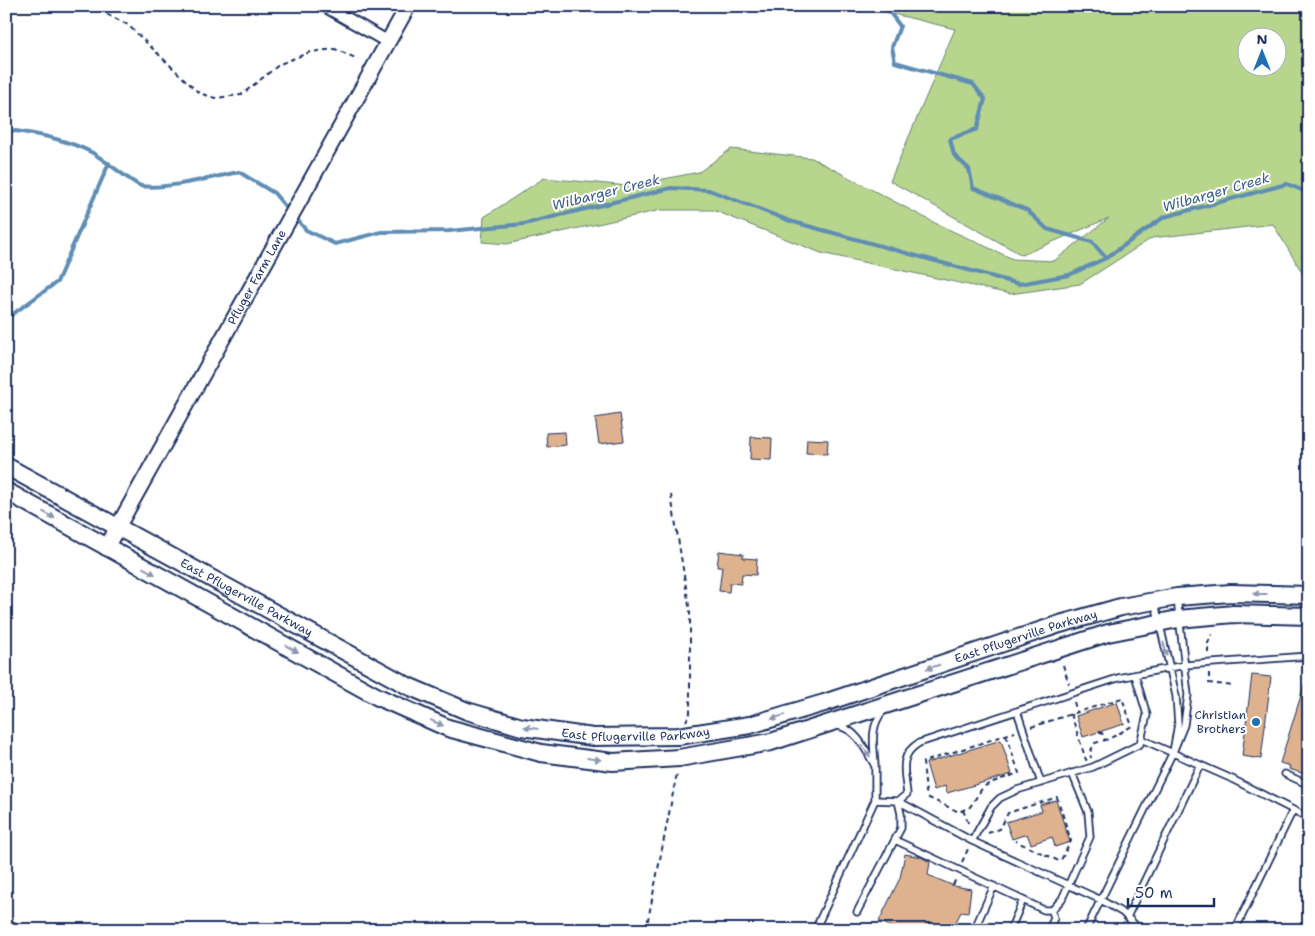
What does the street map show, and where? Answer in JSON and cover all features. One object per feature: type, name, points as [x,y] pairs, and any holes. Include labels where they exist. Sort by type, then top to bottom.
[{"type":"main road","name":"East Pflugerville Parkway","points":[[6,466],[408,686],[467,711],[522,726],[593,737],[678,736],[750,725],[824,703],[1060,624],[1121,607],[1177,598],[1231,594],[1309,595]]},
{"type":"main road","name":"East Pflugerville Parkway","points":[[6,491],[106,548],[378,696],[448,728],[541,753],[613,762],[680,758],[770,742],[1108,633],[1178,619],[1234,614],[1309,616]]},
{"type":"street","points":[[324,6],[388,42]]},
{"type":"street","name":"Pfluger Farm Lane","points":[[106,548],[341,123],[408,6]]},
{"type":"street","points":[[678,736],[680,758]]},
{"type":"street","points":[[6,926],[12,930]]},
{"type":"lane","points":[[1086,930],[1173,752],[1184,725],[1188,695],[1177,598]]},
{"type":"lane","points":[[1155,601],[1158,623],[1176,696],[1178,724],[1173,752]]},
{"type":"lane","points":[[898,801],[907,794],[904,761],[910,748],[919,743],[1135,674],[1185,665],[1309,656]]},
{"type":"lane","points":[[971,844],[991,807],[1000,798],[1017,790],[1093,766],[1140,744],[1147,715],[1135,674]]},
{"type":"lane","points":[[815,930],[875,800],[873,730],[877,718],[888,705]]},
{"type":"lane","points":[[1017,711],[1041,783]]},
{"type":"lane","points":[[829,724],[843,727],[854,734],[875,766]]},
{"type":"lane","points":[[1141,739],[1173,752],[1309,818]]},
{"type":"lane","points":[[1127,917],[1200,765]]},
{"type":"lane","points":[[895,840],[1044,910],[1052,910],[1062,899],[1090,837],[1088,812],[1072,773]]},
{"type":"lane","points":[[1285,774],[1309,786]]},
{"type":"lane","points":[[875,800],[898,801],[971,844],[1100,900],[1123,913],[1142,930]]},
{"type":"lane","points":[[857,912],[901,828],[901,814],[898,801]]},
{"type":"lane","points":[[1235,930],[1293,810]]},
{"type":"lane","points":[[974,930],[994,886]]},
{"type":"lane","points":[[1010,930],[1024,900]]},
{"type":"lane","points":[[1049,930],[1054,918],[1052,910]]},
{"type":"path","points":[[91,6],[128,25],[199,93],[215,98],[241,95],[280,64],[310,52],[335,50],[358,59]]},
{"type":"path","points":[[671,495],[690,612],[690,713],[678,736]]},
{"type":"path","points":[[1208,653],[1208,643],[1212,634]]},
{"type":"path","points":[[1063,665],[1069,684]]},
{"type":"path","points":[[1209,673],[1208,683],[1233,686]]},
{"type":"path","points":[[1031,726],[1122,698],[1132,726],[1095,743],[1090,752],[1092,757],[1086,760],[1071,714]]},
{"type":"path","points":[[1074,702],[1077,712]]},
{"type":"path","points":[[1006,735],[1019,773],[983,787],[970,807],[959,812],[929,798],[926,792],[923,762],[1015,732]]},
{"type":"path","points":[[1099,733],[1102,733],[1105,740]]},
{"type":"path","points":[[646,930],[680,758]]},
{"type":"path","points":[[988,833],[1000,829],[1008,813],[1057,797],[1071,841],[1061,860],[1059,861],[1014,841]]},
{"type":"path","points":[[963,810],[969,825]]},
{"type":"path","points":[[961,864],[971,844]]},
{"type":"path","points":[[953,885],[957,877]]},
{"type":"green space","points":[[861,6],[1309,6],[1309,289],[1306,279],[1273,224],[1152,238],[1080,284],[1010,294],[821,253],[713,210],[661,210],[507,244],[482,242],[484,217],[544,178],[628,186],[699,172],[731,149],[812,158],[937,224],[1013,259],[1054,261],[1109,218],[1022,255],[890,181],[955,29]]},
{"type":"building","points":[[620,414],[624,441],[599,444],[595,418]]},
{"type":"building","points":[[565,432],[566,445],[547,447],[546,433]]},
{"type":"building","points":[[751,437],[772,438],[771,460],[750,459]]},
{"type":"building","points":[[807,439],[828,440],[827,454],[806,453]]},
{"type":"building","points":[[719,551],[743,554],[743,558],[757,559],[756,575],[742,574],[741,584],[730,583],[729,592],[719,591],[722,567],[717,567]]},
{"type":"building","name":"Christian Brothers","points":[[1252,675],[1271,677],[1261,759],[1242,756]]},
{"type":"building","points":[[1307,676],[1309,676],[1309,772],[1306,771],[1305,774],[1289,769],[1290,766],[1280,763]]},
{"type":"building","points":[[1117,702],[1124,724],[1083,737],[1076,716]]},
{"type":"building","points":[[1001,740],[1012,774],[947,793],[945,786],[934,790],[926,763]]},
{"type":"building","points":[[1056,800],[1070,842],[1055,847],[1052,837],[1031,844],[1027,834],[1012,839],[1006,822],[1042,811],[1040,805]]},
{"type":"building","points":[[905,854],[921,857],[930,862],[928,875],[954,886],[971,889],[968,913],[961,912],[952,930],[898,930],[879,921],[900,878]]},
{"type":"waterway","points":[[885,6],[900,26],[892,47],[895,62],[973,84],[985,99],[977,129],[950,139],[954,155],[969,169],[973,188],[1027,210],[1047,229],[1092,242],[1106,258]]},
{"type":"waterway","name":"Wilbarger Creek","points":[[6,130],[49,137],[81,147],[141,186],[176,185],[239,172],[274,193],[289,211]]},
{"type":"waterway","points":[[6,319],[57,282],[109,163]]},
{"type":"waterway","name":"Wilbarger Creek","points":[[294,216],[306,230],[335,244],[381,232],[449,231],[524,224],[671,188],[709,190],[790,221],[1019,284],[1069,275],[1106,258],[1164,217],[1287,184],[1309,193]]},
{"type":"place","name":"Christian Brothers","points":[[1256,722]]}]
